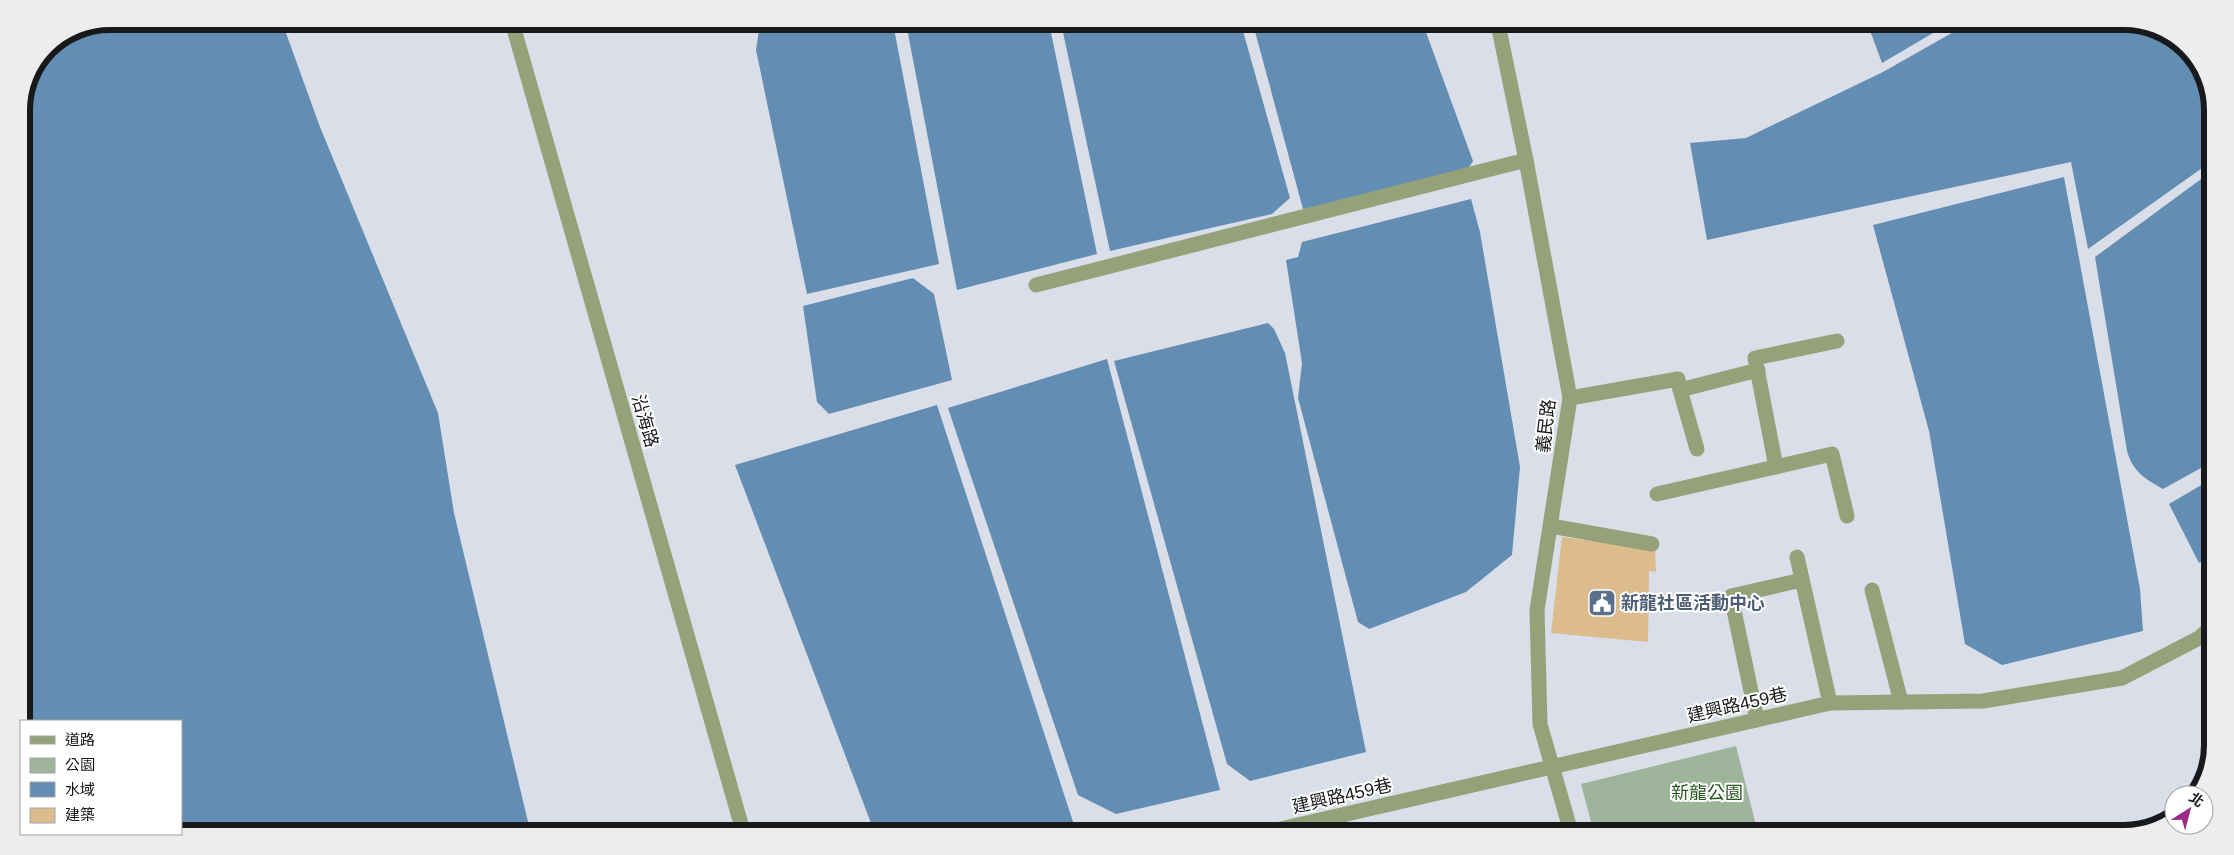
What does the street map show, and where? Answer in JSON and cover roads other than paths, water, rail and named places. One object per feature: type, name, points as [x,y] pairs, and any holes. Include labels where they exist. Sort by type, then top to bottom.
[{"type":"street","name":"沿海路","points":[[514,30],[741,825]]},
{"type":"street","name":"義民路","points":[[1499,30],[1526,160],[1570,398],[1537,610],[1540,724],[1569,825]]},
{"type":"street","points":[[1036,285],[1526,160]]},
{"type":"street","points":[[1776,467],[1755,358],[1837,341]]},
{"type":"street","points":[[1680,390],[1758,370]]},
{"type":"street","points":[[1570,398],[1678,379],[1697,449]]},
{"type":"street","points":[[1657,494],[1832,454],[1847,516]]},
{"type":"street","points":[[1551,526],[1652,544]]},
{"type":"street","points":[[1797,557],[1830,703]]},
{"type":"street","points":[[1757,720],[1731,596],[1802,580]]},
{"type":"street","points":[[1872,590],[1901,702]]},
{"type":"street","name":"建興路459巷","points":[[1299,825],[1830,703],[1983,700],[2122,678],[2200,638],[2204,634]]},
{"type":"water","points":[[110,30],[285,30],[320,127],[438,413],[454,513],[529,825],[182,825],[182,720],[30,720],[30,110],[36,79],[43,65],[53,53],[65,43],[79,36]]},
{"type":"water","points":[[759,30],[894,30],[939,264],[807,294],[756,50]]},
{"type":"water","points":[[907,30],[1050,30],[1097,254],[957,290]]},
{"type":"water","points":[[1063,30],[1243,30],[1290,198],[1272,214],[1110,251]]},
{"type":"water","points":[[1255,30],[1425,30],[1473,161],[1461,180],[1303,209]]},
{"type":"water","points":[[1870,30],[1938,30],[1882,63]]},
{"type":"water","points":[[1957,30],[2124,30],[2150,34],[2160,38],[2181,53],[2198,79],[2204,104],[2204,167],[2088,249],[2071,162],[1707,240],[1690,143],[1746,138],[1883,72]]},
{"type":"water","points":[[2064,177],[2140,589],[2143,631],[2002,665],[1965,644],[1929,431],[1873,225]]},
{"type":"water","points":[[2204,177],[2204,466],[2163,489],[2136,470],[2127,451],[2095,257]]},
{"type":"water","points":[[1471,199],[1480,232],[1520,467],[1512,555],[1466,592],[1369,629],[1358,622],[1298,398],[1302,363],[1286,260],[1298,257],[1302,242]]},
{"type":"water","points":[[913,278],[934,294],[952,380],[829,414],[817,402],[803,306]]},
{"type":"water","points":[[1268,323],[1274,329],[1285,353],[1366,752],[1250,781],[1227,764],[1114,361]]},
{"type":"water","points":[[1107,359],[1220,790],[1116,814],[1078,795],[948,408]]},
{"type":"water","points":[[937,405],[1074,825],[872,825],[735,465]]},
{"type":"water","points":[[2204,484],[2204,560],[2199,563],[2169,504]]},
{"type":"place","name":"新龍社區活動中心","points":[[1602,603]]},
{"type":"park label","name":"新龍公園","points":[[1707,793]]}]
